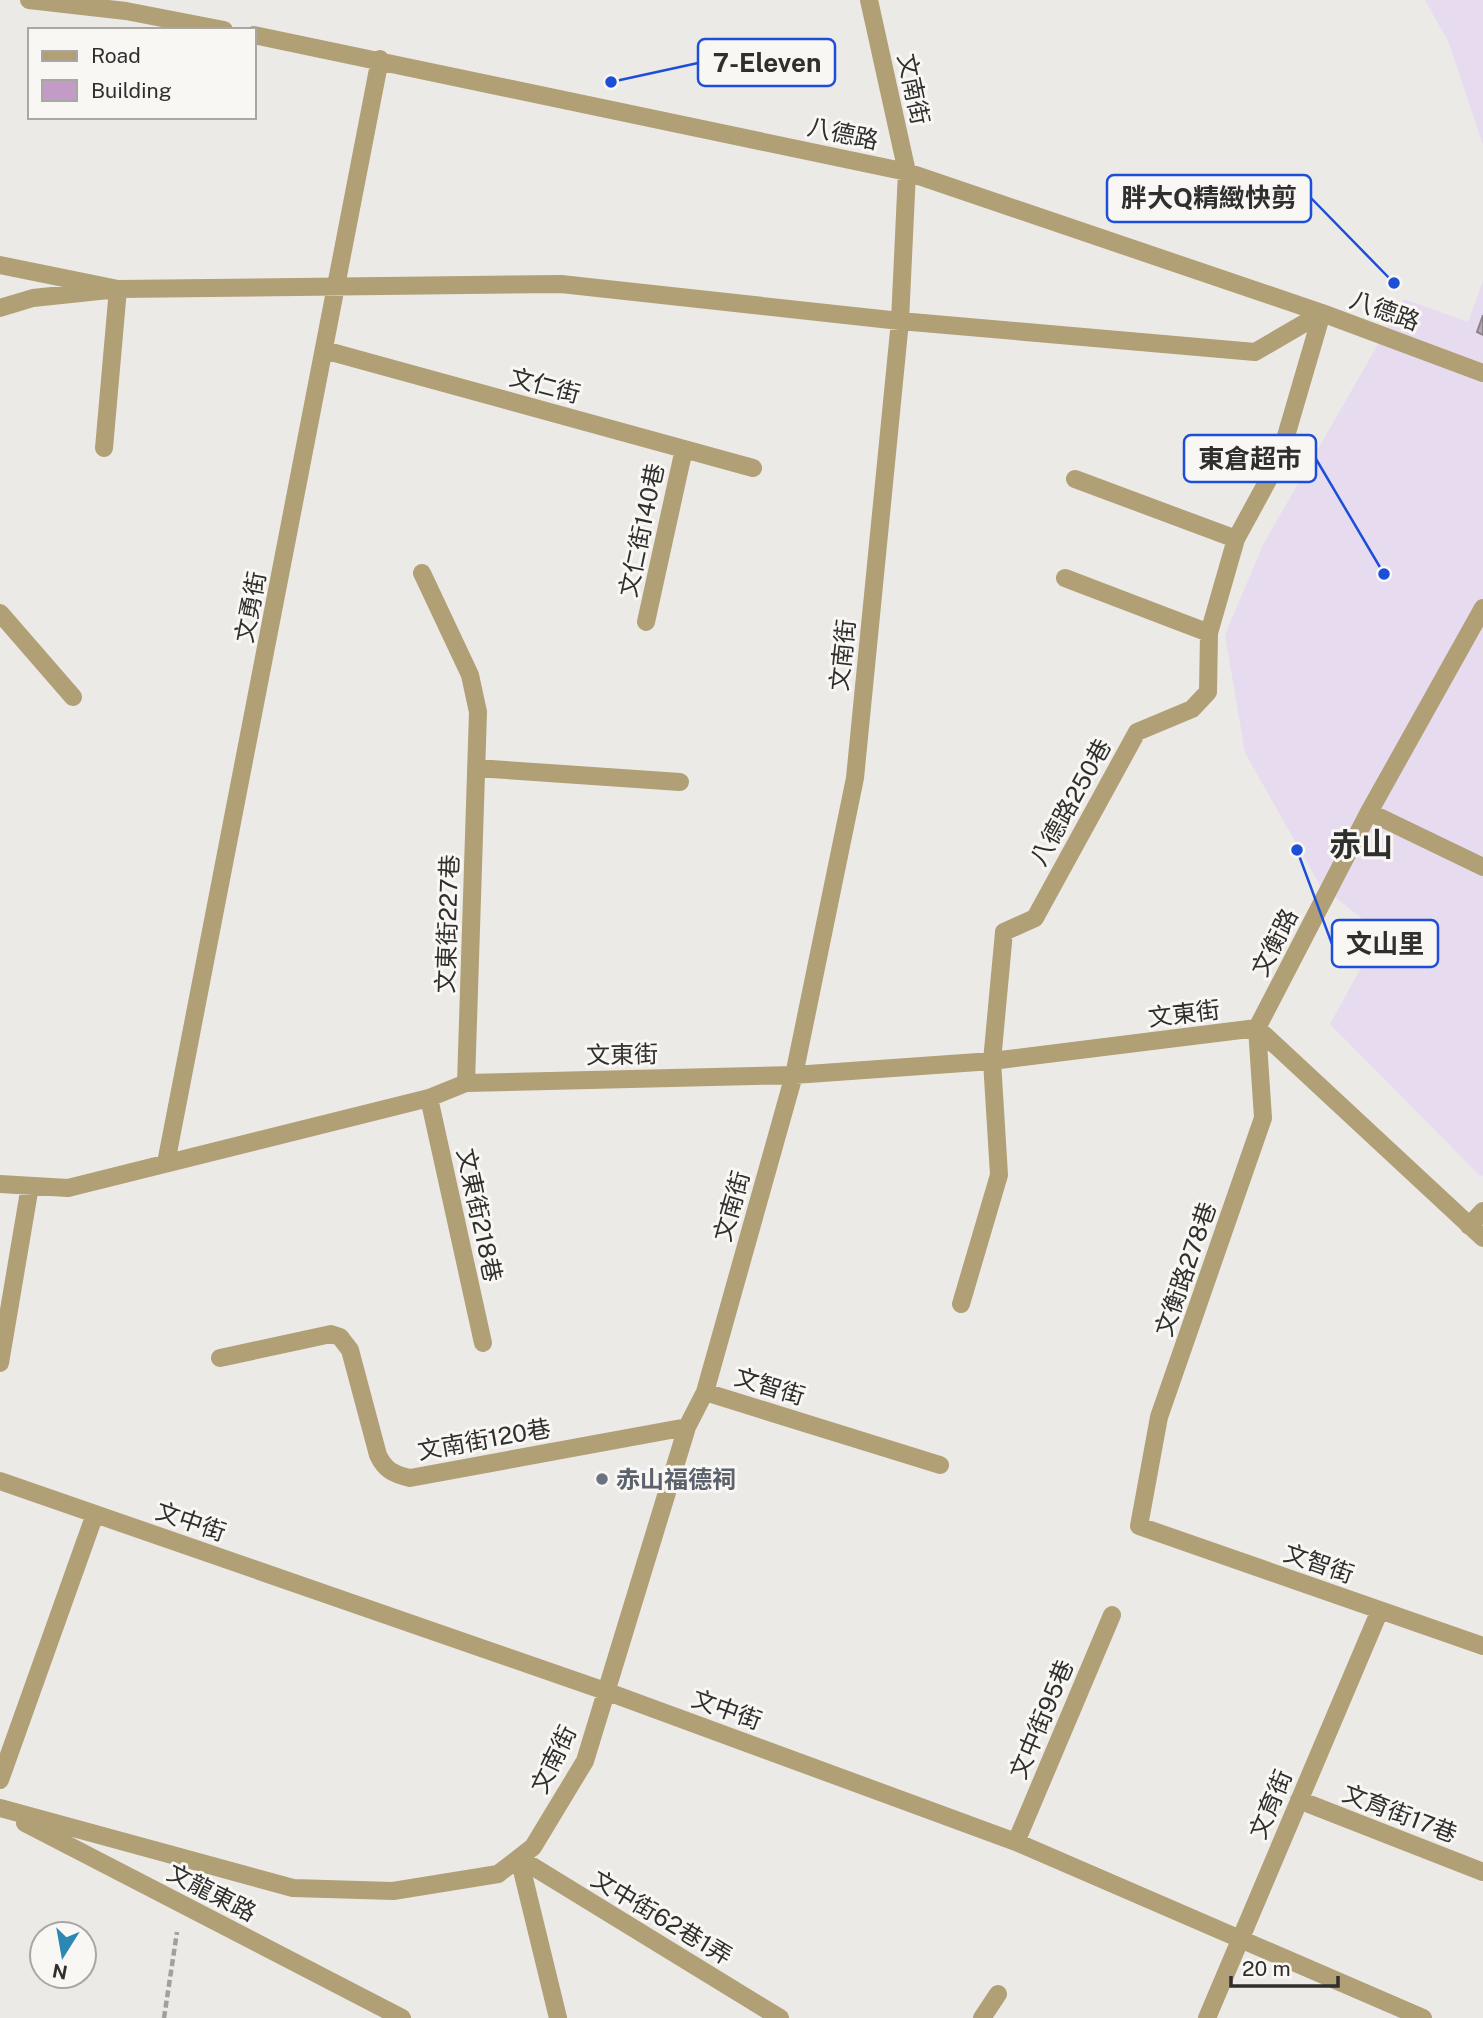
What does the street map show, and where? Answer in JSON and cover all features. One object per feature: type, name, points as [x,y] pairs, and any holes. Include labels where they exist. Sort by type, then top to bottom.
[{"type":"street","points":[[29,0],[126,11],[214,28]]},
{"type":"street","name":"文南街","points":[[0,1809],[293,1888],[393,1891],[498,1874],[533,1847],[585,1761],[687,1427],[705,1391],[794,1075],[855,778],[900,321],[907,172],[869,0]]},
{"type":"street","name":"八德路","points":[[256,35],[380,59],[907,172],[1322,313],[1483,373]]},
{"type":"street","name":"文勇街","points":[[166,1163],[380,59]]},
{"type":"street","points":[[0,265],[118,289]]},
{"type":"street","points":[[0,308],[33,298],[118,289],[561,284],[900,321],[1255,352],[1322,313]]},
{"type":"street","points":[[104,448],[118,289]]},
{"type":"street","name":"八德路250巷","points":[[992,1061],[1004,932],[1035,918],[1137,732],[1192,709],[1208,692],[1209,634],[1236,539],[1279,460],[1322,313]]},
{"type":"street","name":"文仁街","points":[[324,350],[753,468]]},
{"type":"street","name":"文仁街140巷","points":[[646,622],[684,449]]},
{"type":"street","points":[[1074,479],[1236,539]]},
{"type":"street","name":"文東街227巷","points":[[422,573],[470,675],[478,712],[466,1083]]},
{"type":"street","points":[[1065,578],[1209,634]]},
{"type":"street","name":"文衡路","points":[[1257,1028],[1369,812],[1483,608]]},
{"type":"street","points":[[0,613],[73,697]]},
{"type":"street","points":[[476,768],[680,782]]},
{"type":"street","points":[[1369,812],[1483,867]]},
{"type":"street","points":[[1257,1028],[1483,1238]]},
{"type":"street","name":"文東街","points":[[0,1184],[68,1188],[429,1098],[466,1083],[794,1075],[992,1061],[1257,1028]]},
{"type":"street","name":"文衡路278巷","points":[[1139,1526],[1159,1417],[1263,1118],[1257,1028]]},
{"type":"street","points":[[961,1304],[999,1175],[992,1061]]},
{"type":"street","name":"文東街218巷","points":[[429,1098],[483,1343]]},
{"type":"street","points":[[0,1363],[30,1186]]},
{"type":"street","points":[[1469,1226],[1483,1211]]},
{"type":"street","name":"文南街120巷","points":[[219,1358],[331,1334],[340,1337],[350,1350],[378,1455],[384,1466],[396,1475],[410,1478],[687,1427]]},
{"type":"street","name":"文智街","points":[[705,1391],[940,1465]]},
{"type":"street","name":"文中街","points":[[0,1481],[608,1692],[1016,1842],[1423,2018]]},
{"type":"street","points":[[0,1780],[95,1514]]},
{"type":"street","name":"文智街","points":[[1139,1526],[1483,1646]]},
{"type":"street","name":"文育街","points":[[1207,2018],[1380,1610]]},
{"type":"street","name":"文中街95巷","points":[[1016,1842],[1112,1615]]},
{"type":"street","name":"文育街17巷","points":[[1299,1800],[1483,1872]]},
{"type":"street","name":"文龍東路","points":[[0,1809],[402,2018]]},
{"type":"street","points":[[519,1858],[558,2018]]},
{"type":"street","name":"文中街62巷1弄","points":[[519,1858],[780,2018]]},
{"type":"street","points":[[982,2018],[998,1994]]},
{"type":"path","points":[[164,2018],[181,1903]]},
{"type":"shaded area","points":[[1425,0],[1483,0],[1483,145],[1449,43]]},
{"type":"shaded area","points":[[1483,281],[1481,1177],[1330,1024],[1380,933],[1320,885],[1245,753],[1225,635],[1263,545],[1404,299],[1468,322]]},
{"type":"building","points":[[1483,315],[1483,335],[1477,332]]},
{"type":"place","name":"7-Eleven","points":[[611,82]]},
{"type":"place","name":"胖大Q精緻快剪","points":[[1394,283]]},
{"type":"place","name":"東倉超市","points":[[1384,574]]},
{"type":"place","name":"文山里","points":[[1297,850]]},
{"type":"place","name":"赤山福德祠","points":[[602,1479]]},
{"type":"district","name":"赤山","points":[[1361,844]]}]
